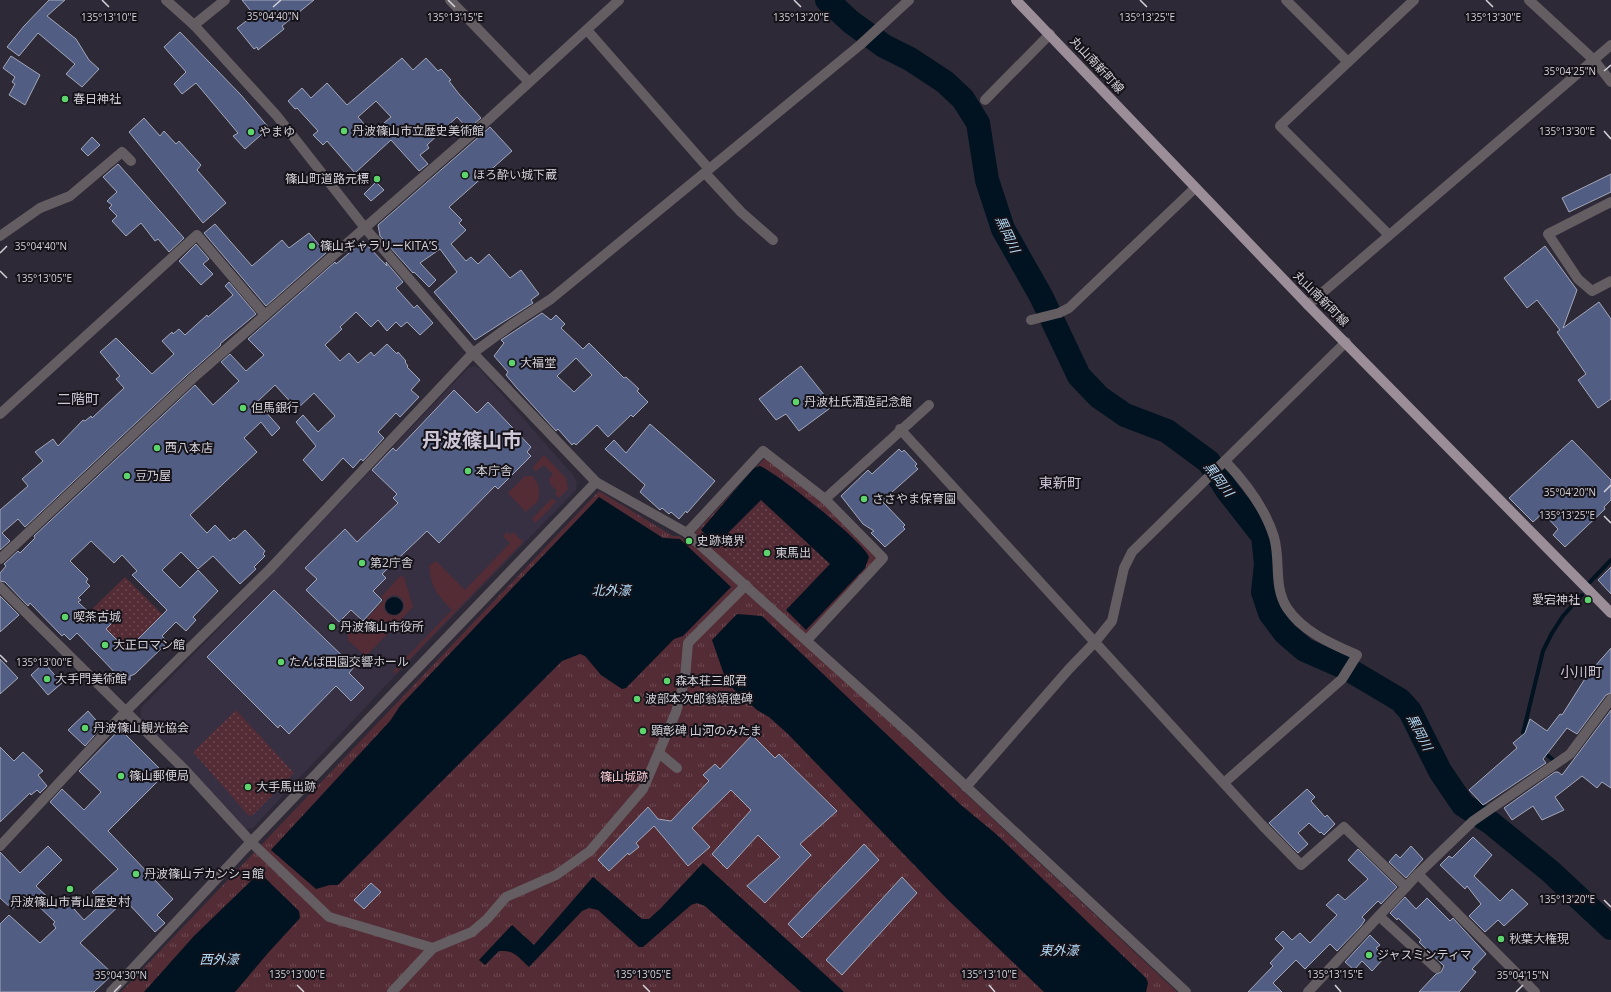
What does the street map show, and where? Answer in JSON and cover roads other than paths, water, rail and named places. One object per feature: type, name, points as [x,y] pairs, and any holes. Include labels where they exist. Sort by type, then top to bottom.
[{"type":"main road","name":"丸山南新町線","points":[[1016,0],[1308,305],[1611,613]]},
{"type":"street","points":[[166,0],[194,25],[277,116],[365,228],[474,353],[596,482],[687,533],[807,640],[1186,992]]},
{"type":"street","points":[[194,25],[225,0]]},
{"type":"street","points":[[450,0],[529,82]]},
{"type":"street","points":[[0,559],[192,379],[365,228],[620,0]]},
{"type":"street","points":[[0,846],[126,711],[269,570],[474,353],[511,325],[551,299],[860,45],[909,0]]},
{"type":"street","points":[[1286,0],[1348,62]]},
{"type":"street","points":[[1388,234],[1280,126],[1414,0]]},
{"type":"street","points":[[1529,0],[1594,60],[1611,82]]},
{"type":"street","points":[[587,30],[740,212],[773,240]]},
{"type":"street","points":[[985,100],[1050,34]]},
{"type":"street","points":[[1308,305],[1388,234],[1611,45]]},
{"type":"street","points":[[0,236],[40,208],[70,196],[122,152],[131,161]]},
{"type":"street","points":[[1031,320],[1059,313],[1069,308],[1195,188]]},
{"type":"street","points":[[1611,202],[1548,234],[1578,279],[1592,290],[1611,281]]},
{"type":"street","points":[[0,414],[197,235],[265,315]]},
{"type":"street","points":[[966,787],[1112,621],[1124,568],[1132,552],[1346,342]]},
{"type":"street","points":[[825,499],[928,405]]},
{"type":"street","points":[[900,429],[1225,782],[1262,825],[1301,865],[1344,827],[1406,888]]},
{"type":"street","points":[[687,533],[763,451],[825,499],[883,558],[807,640]]},
{"type":"street","points":[[1223,463],[1238,474],[1262,510],[1274,538],[1278,589],[1287,608],[1306,627],[1329,643],[1357,655],[1344,676],[1225,782]]},
{"type":"street","points":[[111,992],[251,842],[596,482]]},
{"type":"street","points":[[392,992],[433,948],[472,932],[488,919],[506,898],[556,875],[590,851],[643,790],[676,712],[684,685],[688,643],[746,585]]},
{"type":"street","points":[[0,587],[184,769],[251,842],[329,917],[433,948]]},
{"type":"street","points":[[1308,992],[1418,874],[1473,822],[1570,754],[1611,699]]},
{"type":"street","points":[[659,753],[677,768]]},
{"type":"street","points":[[1418,874],[1535,992]]},
{"type":"street","points":[[1379,916],[1436,968]]},
{"type":"water","points":[[760,466],[819,508],[853,538],[864,549],[869,557],[865,568],[806,630],[786,610],[830,564],[761,500],[716,545],[701,530],[754,468]]},
{"type":"water","name":"北外濠","points":[[599,497],[663,538],[680,539],[731,587],[683,636],[674,639],[626,688],[622,689],[601,675],[585,656],[580,654],[562,661],[338,885],[330,885],[316,889],[271,850],[390,721],[400,706]]},
{"type":"water","points":[[394,597],[400,600],[403,606],[400,612],[394,615],[388,612],[385,606],[388,600]]},
{"type":"water","name":"東外濠","points":[[737,614],[762,616],[961,805],[996,834],[1146,978],[1148,983],[1146,992],[1044,992],[947,899],[788,734],[769,717],[757,710],[727,683],[712,640]]},
{"type":"water","points":[[703,863],[844,992],[801,992],[705,906],[697,903],[691,905],[643,947],[639,947],[598,910],[589,908],[582,911],[529,967],[513,953],[504,951],[499,951],[485,965],[479,960],[512,925],[534,945],[593,877],[642,919],[649,919]]},
{"type":"water","name":"西外濠","points":[[262,875],[299,911],[300,918],[235,992],[144,992],[194,936],[254,878]]},
{"type":"waterway","name":"黒岡川","points":[[827,0],[851,22],[884,46],[910,59],[945,82],[963,99],[978,123],[987,180],[1003,229],[1041,296],[1079,376],[1099,397],[1125,415],[1167,431],[1209,462],[1227,490],[1263,536],[1266,564],[1263,592],[1270,613],[1285,633],[1305,650],[1346,668],[1400,700],[1410,711],[1440,771],[1463,805],[1491,823],[1550,871],[1611,928]]},
{"type":"waterway","points":[[1590,582],[1611,560]]},
{"type":"waterway","points":[[1528,737],[1523,733],[1543,651],[1563,616],[1582,595]]},
{"type":"waterway","points":[[1543,752],[1556,762]]},
{"type":"place","name":"春日神社","points":[[65,99]]},
{"type":"place","name":"丹波篠山市立歴史美術館","points":[[344,131]]},
{"type":"place","name":"やまゆ","points":[[251,132]]},
{"type":"place","name":"ほろ酔い城下蔵","points":[[465,175]]},
{"type":"place","name":"篠山町道路元標","points":[[377,179]]},
{"type":"place","name":"篠山ギャラリーKITA’S","points":[[312,246]]},
{"type":"place","name":"大福堂","points":[[512,363]]},
{"type":"place","name":"丹波杜氏酒造記念館","points":[[796,402]]},
{"type":"place","name":"但馬銀行","points":[[243,408]]},
{"type":"place","name":"西八本店","points":[[157,448]]},
{"type":"place","name":"本庁舎","points":[[468,471]]},
{"type":"place","name":"豆乃屋","points":[[127,476]]},
{"type":"place","name":"ささやま保育園","points":[[864,499]]},
{"type":"place","name":"史跡境界","points":[[689,541]]},
{"type":"place","name":"東馬出","points":[[767,553]]},
{"type":"place","name":"第2庁舎","points":[[362,563]]},
{"type":"place","name":"愛宕神社","points":[[1588,600]]},
{"type":"place","name":"喫茶古城","points":[[65,617]]},
{"type":"place","name":"丹波篠山市役所","points":[[332,627]]},
{"type":"place","name":"大正ロマン館","points":[[105,645]]},
{"type":"place","name":"たんば田園交響ホール","points":[[281,662]]},
{"type":"place","name":"大手門美術館","points":[[47,679]]},
{"type":"place","name":"森本荘三郎君","points":[[667,681]]},
{"type":"place","name":"波部本次郎翁頌德碑","points":[[637,699]]},
{"type":"place","name":"丹波篠山観光協会","points":[[85,728]]},
{"type":"place","name":"顕彰碑 山河のみたま","points":[[643,731]]},
{"type":"place","name":"篠山郵便局","points":[[121,776]]},
{"type":"place","name":"大手馬出跡","points":[[248,787]]},
{"type":"place","name":"丹波篠山デカンショ館","points":[[136,874]]},
{"type":"place","name":"丹波篠山市青山歴史村","points":[[70,889]]},
{"type":"place","name":"秋葉大権現","points":[[1501,939]]},
{"type":"place","name":"ジャスミンティマ","points":[[1369,955]]},
{"type":"district","name":"二階町","points":[[78,399]]},
{"type":"district","name":"丹波篠山市","points":[[472,440]]},
{"type":"district","name":"東新町","points":[[1060,483]]},
{"type":"district","name":"小川町","points":[[1581,672]]},
{"type":"park label","name":"篠山城跡","points":[[624,777]]}]
